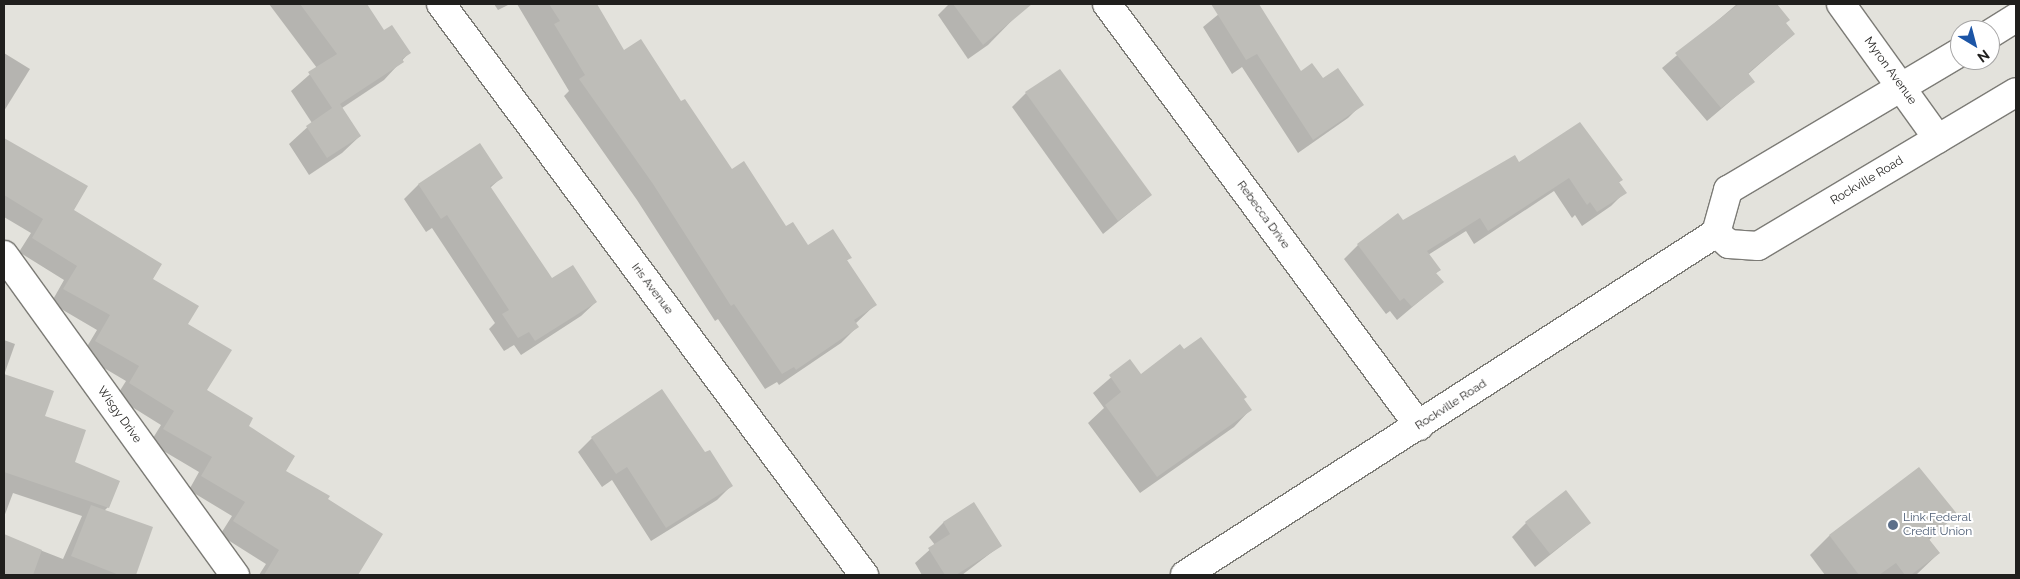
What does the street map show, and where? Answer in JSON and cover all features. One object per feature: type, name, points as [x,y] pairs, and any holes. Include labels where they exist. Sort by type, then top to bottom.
[{"type":"street","name":"Iris Avenue","points":[[441,4],[864,575]]},
{"type":"street","name":"Rebecca Drive","points":[[1107,4],[1419,426]]},
{"type":"street","name":"Myron Avenue","points":[[1841,4],[1938,139]]},
{"type":"street","points":[[2000,28],[2016,18]]},
{"type":"street","points":[[1716,233],[1728,190],[1950,58]]},
{"type":"street","name":"Rockville Road","points":[[1185,575],[1716,233],[1729,244],[1758,246],[2016,92]]},
{"type":"street","name":"Wisgy Drive","points":[[4,255],[235,575]]},
{"type":"building","points":[[300,4],[367,4],[384,30],[392,25],[411,53],[402,59],[404,62],[340,104],[361,136],[327,158],[306,126],[332,108],[308,72],[337,54]]},
{"type":"building","points":[[549,4],[597,4],[624,50],[641,39],[681,101],[685,99],[732,169],[744,161],[786,226],[793,222],[808,245],[833,229],[852,258],[847,260],[877,305],[854,320],[859,327],[796,370],[794,367],[782,374],[734,304],[731,306],[653,184],[579,79],[585,75],[554,24],[560,21]]},
{"type":"building","points":[[953,4],[1032,4],[983,45]]},
{"type":"building","points":[[1211,4],[1259,4],[1301,71],[1312,63],[1323,78],[1338,68],[1364,105],[1313,140],[1257,54],[1246,60]]},
{"type":"building","points":[[1739,4],[1777,4],[1790,20],[1786,23],[1795,34],[1748,73],[1755,82],[1721,108],[1675,53]]},
{"type":"building","points":[[1060,69],[1152,195],[1118,221],[1025,92]]},
{"type":"building","points":[[1580,122],[1623,180],[1619,182],[1627,193],[1597,212],[1590,202],[1587,205],[1569,178],[1488,231],[1480,218],[1427,251],[1441,270],[1436,273],[1444,282],[1412,307],[1404,298],[1400,301],[1357,244],[1398,213],[1403,220],[1515,155],[1519,162]]},
{"type":"building","points":[[4,138],[88,186],[74,210],[162,264],[153,279],[199,306],[188,324],[232,350],[207,390],[253,418],[249,426],[295,456],[286,471],[330,496],[328,499],[383,534],[358,575],[264,575],[279,550],[233,521],[245,502],[201,476],[212,457],[163,429],[174,411],[129,383],[139,366],[95,341],[110,315],[63,289],[77,266],[32,238],[43,219],[4,195]]},
{"type":"building","points":[[480,143],[503,178],[490,186],[552,278],[573,265],[597,302],[535,341],[529,332],[518,338],[502,314],[509,310],[447,215],[441,219],[418,184]]},
{"type":"building","points":[[1201,337],[1247,397],[1244,399],[1252,410],[1157,477],[1105,405],[1121,392],[1109,375],[1130,359],[1141,374],[1180,344],[1184,349]]},
{"type":"building","points":[[4,374],[54,391],[45,416],[86,430],[75,462],[120,481],[109,508],[4,472]]},
{"type":"building","points":[[662,389],[705,452],[710,450],[733,486],[666,528],[627,467],[616,474],[591,437]]},
{"type":"building","name":"Link Federal Credit Union","points":[[1919,467],[1958,515],[1928,538],[1940,553],[1911,575],[1905,575],[1896,563],[1879,575],[1859,575],[1829,535]]},
{"type":"building","points":[[1566,490],[1591,523],[1550,554],[1525,522]]},
{"type":"building","points":[[974,502],[1002,546],[956,575],[945,575],[928,548],[950,534],[943,522]]},
{"type":"building","points":[[91,505],[153,527],[136,575],[119,575],[71,556]]},
{"type":"building","points":[[4,534],[42,550],[33,575],[4,575]]},
{"type":"place","name":"Link Federal Credit Union","points":[[1893,525]]}]
